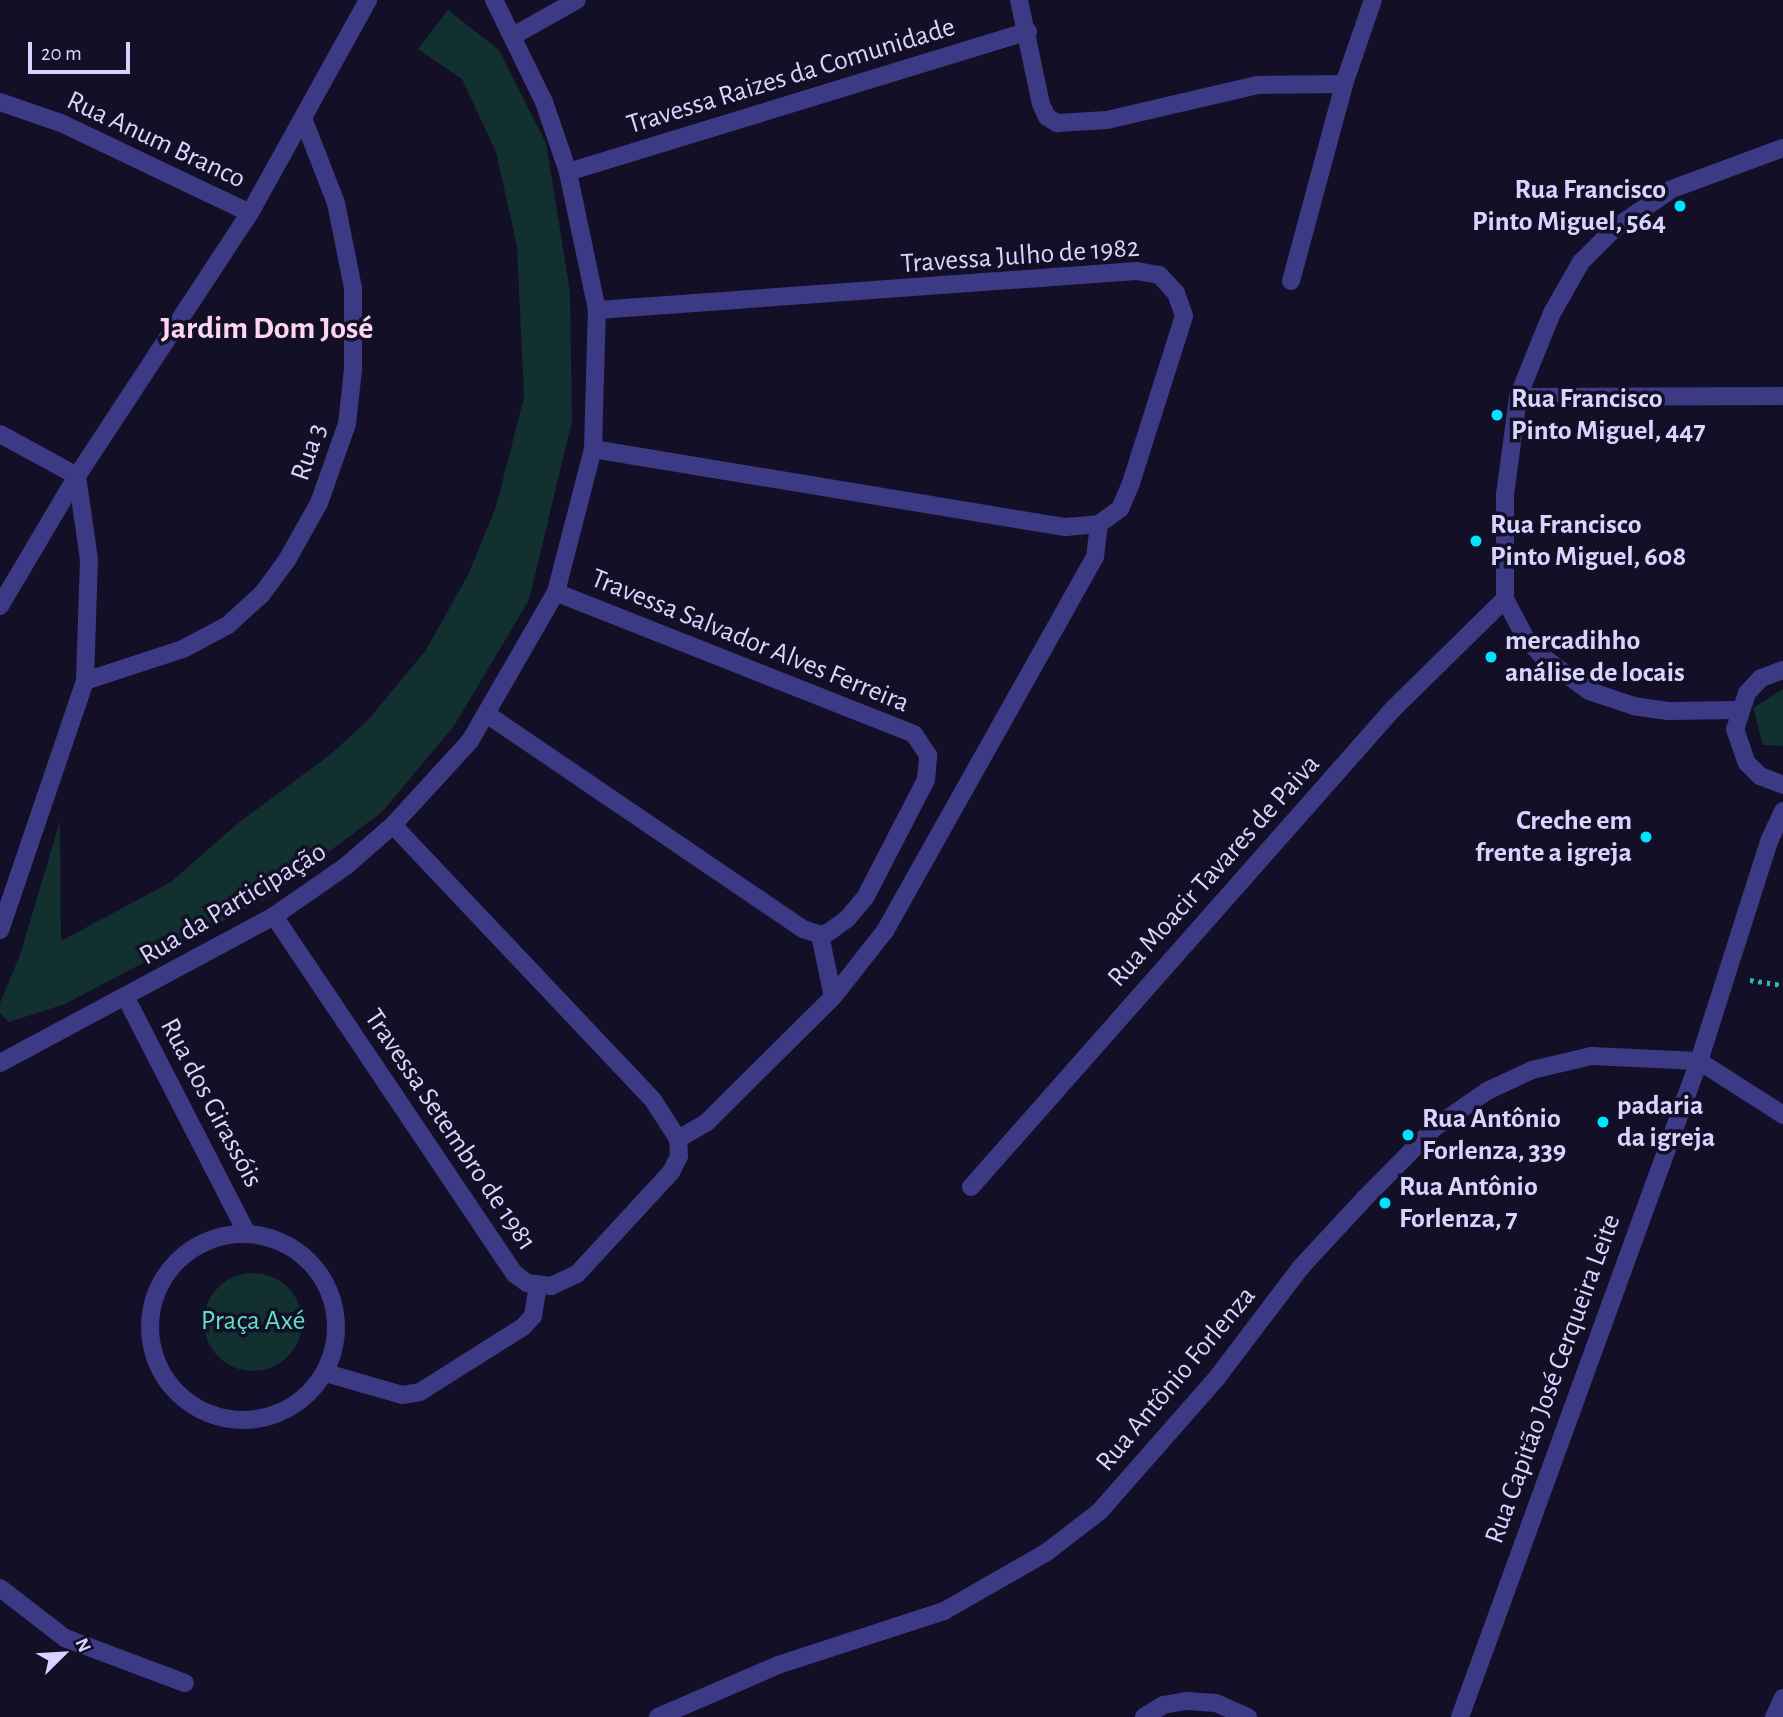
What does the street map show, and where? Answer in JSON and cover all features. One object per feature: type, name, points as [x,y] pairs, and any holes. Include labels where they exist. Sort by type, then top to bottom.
[{"type":"street","points":[[0,606],[77,476],[250,213],[368,0]]},
{"type":"street","points":[[513,36],[577,0]]},
{"type":"street","points":[[1019,0],[1028,31],[1041,104],[1047,117],[1057,123],[1107,120],[1258,85],[1344,84]]},
{"type":"street","points":[[1291,281],[1344,84],[1373,0]]},
{"type":"street","name":"Rua da Participação","points":[[0,1063],[127,998],[274,916],[346,866],[393,825],[470,741],[488,715],[556,592],[593,449],[597,310],[568,172],[499,2]]},
{"type":"street","name":"Travessa Raizes da Comunidade","points":[[568,172],[1028,31]]},
{"type":"street","name":"Rua Anum Branco","points":[[0,102],[61,123],[250,213]]},
{"type":"street","name":"Rua 3","points":[[85,681],[183,649],[228,625],[261,594],[287,560],[319,503],[347,424],[353,370],[353,288],[336,203],[303,118]]},
{"type":"street","points":[[1738,710],[1668,711],[1589,691],[1544,659],[1525,637],[1505,599],[1505,495],[1518,397],[1581,262],[1615,228],[1672,189],[1783,148]]},
{"type":"street","name":"Travessa Julho de 1982","points":[[597,310],[1101,273],[1158,275],[1182,304],[1183,329],[1120,509],[1099,524]]},
{"type":"street","points":[[1518,397],[1783,396]]},
{"type":"street","points":[[0,434],[77,476]]},
{"type":"street","points":[[393,825],[653,1100],[678,1139],[707,1122],[833,997],[885,931],[1095,557],[1099,524],[1066,527],[593,449]]},
{"type":"street","points":[[0,930],[85,681],[89,559],[77,476]]},
{"type":"street","name":"Travessa Salvador Alves Ferreira","points":[[556,592],[883,721],[914,734],[921,742],[929,764],[910,812],[866,896],[847,919],[820,935]]},
{"type":"street","name":"Rua Moacir Tavares de Paiva","points":[[971,1186],[1393,709],[1505,599]]},
{"type":"street","points":[[1783,670],[1761,678],[1738,710],[1735,729],[1747,763],[1760,776],[1783,785]]},
{"type":"street","points":[[488,715],[785,919],[820,935],[833,997]]},
{"type":"street","name":"Rua Capitão José Cerqueira Leite","points":[[1460,1717],[1699,1061],[1770,839],[1783,811]]},
{"type":"street","name":"Travessa Setembro de 1981","points":[[274,916],[515,1274],[538,1286],[566,1282],[577,1274],[671,1172],[679,1156],[678,1139]]},
{"type":"street","name":"Rua dos Girassóis","points":[[127,998],[247,1233]]},
{"type":"street","name":"Rua Antônio Forlenza","points":[[658,1717],[778,1665],[944,1611],[1047,1552],[1100,1511],[1216,1379],[1300,1267],[1434,1128],[1487,1091],[1532,1070],[1591,1056],[1699,1061]]},
{"type":"street","points":[[1699,1061],[1783,1115]]},
{"type":"street","points":[[247,1233],[279,1240],[305,1256],[325,1281],[336,1311],[336,1343],[326,1373],[307,1397],[290,1408],[251,1421],[221,1419],[193,1407],[165,1377],[155,1359],[149,1329],[154,1299],[167,1271],[190,1250],[208,1241],[247,1233]]},
{"type":"street","points":[[326,1373],[392,1393],[420,1392],[483,1356],[523,1327],[533,1316],[538,1286]]},
{"type":"street","points":[[0,1588],[65,1638],[185,1683]]},
{"type":"street","points":[[1774,1717],[1783,1698]]},
{"type":"street","points":[[1145,1717],[1163,1705],[1186,1701],[1216,1703],[1248,1717]]},
{"type":"green space","points":[[448,10],[499,50],[546,143],[570,292],[572,421],[529,600],[454,726],[382,812],[270,896],[65,1004],[9,1022],[0,1013],[0,1003],[20,955],[60,821],[61,941],[171,882],[237,824],[331,754],[368,720],[426,650],[468,575],[496,507],[524,397],[517,246],[496,152],[462,79],[418,49]]},
{"type":"green space","points":[[1783,689],[1783,746],[1763,745],[1753,708]]},
{"type":"green space","name":"Praça Axé","points":[[253,1273],[272,1277],[288,1287],[298,1303],[302,1322],[298,1341],[288,1357],[272,1367],[253,1371],[234,1367],[218,1357],[208,1341],[204,1322],[208,1303],[218,1287],[234,1277]]},
{"type":"place","name":"Rua Francisco Pinto Miguel, 564","points":[[1680,206]]},
{"type":"place","name":"Rua Francisco Pinto Miguel, 447","points":[[1497,415]]},
{"type":"place","name":"Rua Francisco Pinto Miguel, 608","points":[[1476,541]]},
{"type":"place","name":"mercadihho análise de locais","points":[[1491,657]]},
{"type":"place","name":"Creche em frente a igreja","points":[[1646,837]]},
{"type":"place","name":"padaria da igreja","points":[[1603,1122]]},
{"type":"place","name":"Rua Antônio Forlenza, 339","points":[[1408,1135]]},
{"type":"place","name":"Rua Antônio Forlenza, 7","points":[[1385,1203]]},
{"type":"district","name":"Jardim Dom José","points":[[267,328]]}]
